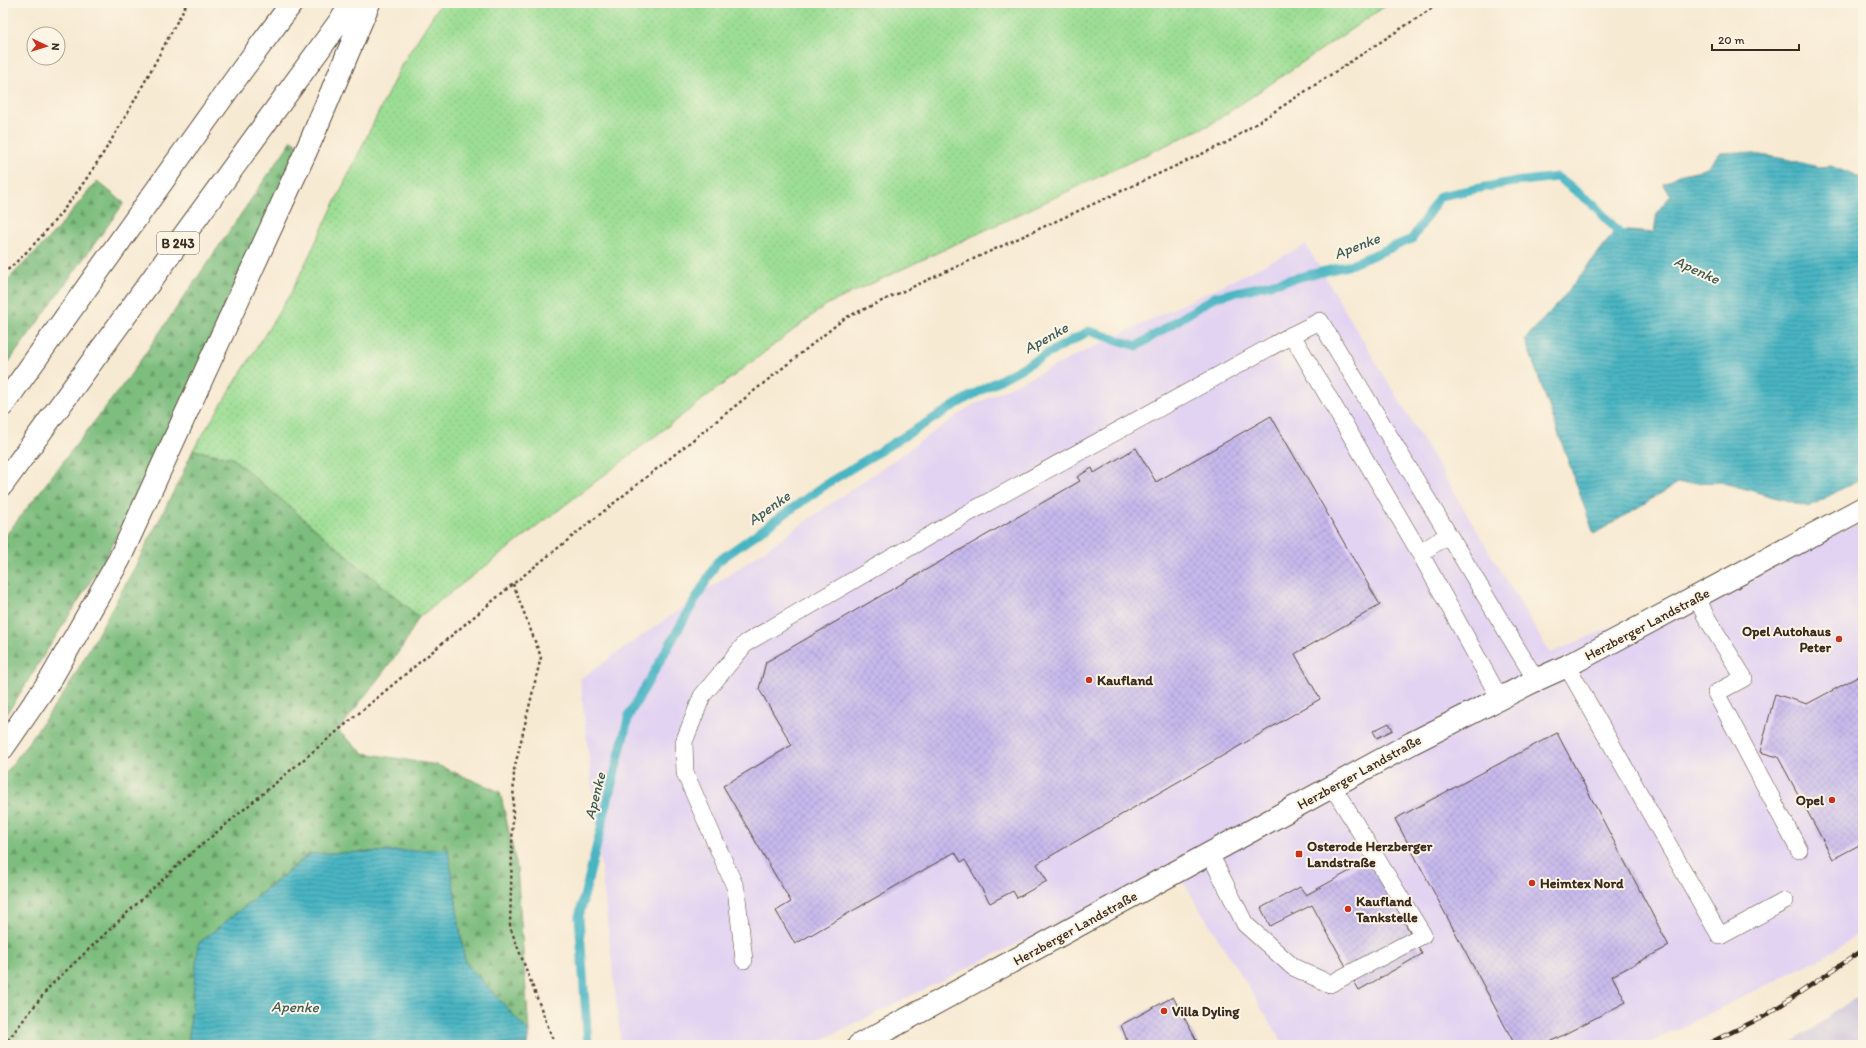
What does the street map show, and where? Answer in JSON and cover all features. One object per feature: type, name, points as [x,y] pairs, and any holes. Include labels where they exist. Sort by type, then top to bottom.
[{"type":"main road","points":[[3,405],[242,70],[292,3]]},
{"type":"main road","name":"B 243","points":[[3,484],[353,3]]},
{"type":"main road","points":[[3,748],[52,677],[119,560],[309,145],[369,3]]},
{"type":"main road","name":"Herzberger Landstraße","points":[[859,1045],[1412,743],[1536,680],[1567,666],[1863,508]]},
{"type":"lane","points":[[744,960],[736,889],[685,773],[684,742],[702,696],[746,643],[962,516],[1320,321],[1536,680]]},
{"type":"lane","points":[[1292,335],[1420,553],[1500,699]]},
{"type":"lane","points":[[1420,553],[1448,535]]},
{"type":"lane","points":[[1697,597],[1705,615],[1744,678],[1716,693],[1799,850]]},
{"type":"lane","points":[[1567,666],[1720,936],[1785,901]]},
{"type":"lane","points":[[1210,854],[1245,924],[1293,967],[1330,984],[1423,935],[1333,787]]},
{"type":"path","points":[[3,274],[47,229],[90,175],[131,106],[188,3]]},
{"type":"path","points":[[4,1045],[50,986],[180,863],[512,584],[845,318],[1228,142],[1440,3]]},
{"type":"path","points":[[512,584],[540,657],[514,770],[510,928],[555,1045]]},
{"type":"shaded area","points":[[1306,245],[1550,653],[1863,522],[1863,930],[1833,952],[1646,1045],[1284,1045],[1174,867],[811,1045],[621,1045],[580,679],[971,406]]},
{"type":"shaded area","points":[[1863,992],[1863,1045],[1789,1045]]},
{"type":"green space","points":[[441,3],[1390,3],[1211,124],[826,305],[419,617],[232,458],[193,450],[292,291],[402,64]]},
{"type":"green space","points":[[292,140],[298,145],[152,465],[106,557],[3,720],[3,539],[129,377]]},
{"type":"green space","points":[[97,181],[124,203],[3,370],[3,284],[54,233]]},
{"type":"green space","points":[[193,450],[232,458],[419,617],[403,646],[338,731],[363,753],[437,765],[500,792],[517,868],[529,1032],[465,962],[447,849],[309,854],[199,943],[188,1045],[3,1045],[3,777],[67,689],[135,567],[179,481]]},
{"type":"water","points":[[1742,152],[1791,160],[1818,167],[1831,166],[1863,179],[1863,477],[1809,507],[1721,482],[1678,483],[1594,534],[1525,339],[1561,300],[1616,230],[1654,233],[1657,212],[1671,195],[1663,184],[1678,175],[1705,169],[1720,153]]},
{"type":"water","points":[[448,849],[465,962],[529,1032],[527,1045],[188,1045],[198,944],[310,854]]},
{"type":"building","points":[[1271,416],[1380,605],[1295,654],[1320,699],[1037,864],[1047,881],[1017,898],[1013,891],[990,903],[965,860],[961,862],[955,852],[795,944],[776,911],[791,902],[723,786],[792,745],[759,689],[766,662],[1080,481],[1077,477],[1092,468],[1094,473],[1136,448],[1156,482]]},
{"type":"building","name":"Opel","points":[[1863,674],[1863,843],[1833,859],[1778,757],[1760,752],[1775,694],[1807,704]]},
{"type":"building","points":[[1389,723],[1393,730],[1377,738],[1373,731]]},
{"type":"building","name":"Heimtex Nord","points":[[1557,733],[1669,946],[1612,976],[1626,1002],[1544,1045],[1515,1045],[1395,819]]},
{"type":"building","points":[[1370,860],[1422,954],[1359,990],[1312,905],[1270,926],[1261,908],[1300,887],[1306,895]]},
{"type":"building","name":"Villa Dyling","points":[[1173,997],[1199,1045],[1129,1045],[1121,1025]]},
{"type":"waterway","name":"Apenke","points":[[588,1045],[579,917],[629,715],[717,562],[831,481],[967,398],[1089,331],[1137,346],[1215,297],[1347,266],[1412,239],[1440,196],[1506,183],[1557,177],[1593,204],[1624,238]]},
{"type":"railway","points":[[1705,1045],[1765,1016],[1863,950]]},
{"type":"place","name":"Opel Autohaus Peter","points":[[1839,639]]},
{"type":"place","name":"Kaufland","points":[[1089,680]]},
{"type":"place","name":"Opel","points":[[1832,800]]},
{"type":"place","name":"Osterode Herzberger Landstraße","points":[[1299,854]]},
{"type":"place","name":"Heimtex Nord","points":[[1532,883]]},
{"type":"place","name":"Kaufland Tankstelle","points":[[1348,909]]},
{"type":"place","name":"Villa Dyling","points":[[1164,1011]]}]
